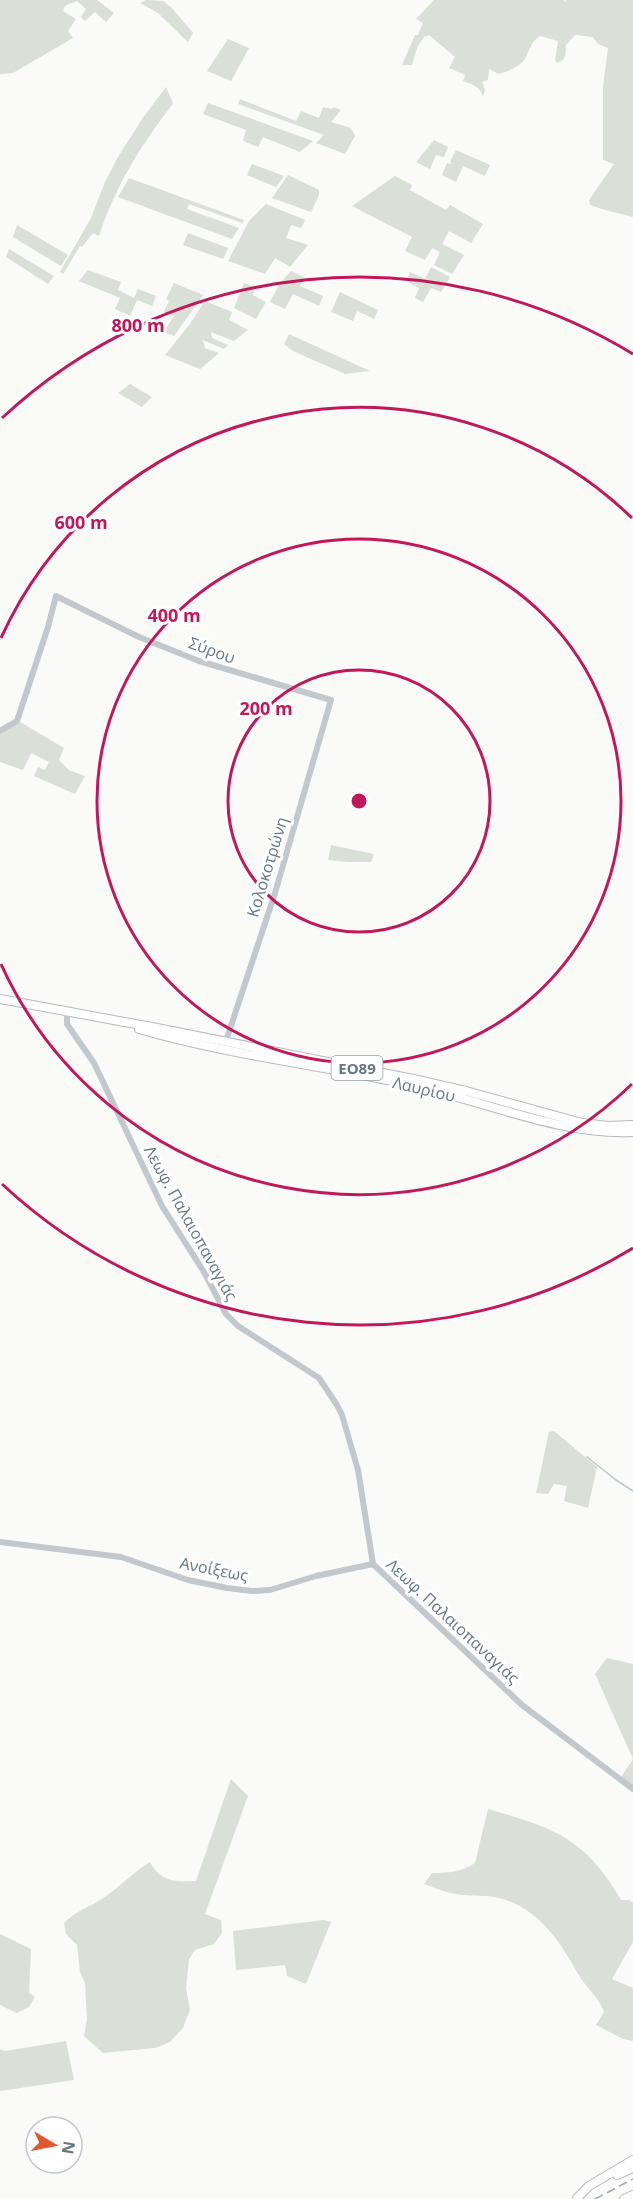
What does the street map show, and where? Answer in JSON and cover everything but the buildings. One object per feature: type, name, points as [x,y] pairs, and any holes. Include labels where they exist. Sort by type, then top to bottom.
[{"type":"highway","points":[[576,2198],[589,2186],[633,2160]]},
{"type":"highway","points":[[576,2198],[633,2168]]},
{"type":"highway","points":[[624,2199],[633,2195]]},
{"type":"main road","name":"Λαυρίου","points":[[0,999],[157,1028],[412,1085],[567,1126],[608,1133],[633,1132]]},
{"type":"main road","name":"Λαυρίου","points":[[225,1045],[466,1091],[582,1123],[608,1126],[633,1125]]},
{"type":"street","name":"Σύρου","points":[[0,731],[17,721],[56,596],[139,637],[199,661],[331,700]]},
{"type":"street","name":"Κολοκοτρώνη","points":[[225,1045],[275,893],[331,700]]},
{"type":"street","name":"Λεωφ. Παλαιοπαναγιάς","points":[[67,1013],[67,1024],[94,1063],[162,1206],[204,1272],[226,1314],[234,1324],[319,1378],[337,1405],[358,1470],[373,1564],[522,1705],[633,1790]]},
{"type":"street","name":"Ανοίξεως","points":[[0,1542],[121,1557],[188,1580],[227,1588],[259,1591],[373,1564]]},
{"type":"shaded area","points":[[0,0],[97,0],[114,13],[106,22],[95,12],[85,21],[81,17],[86,9],[77,1],[65,6],[63,11],[76,19],[68,31],[73,38],[13,73],[0,74]]},
{"type":"shaded area","points":[[146,0],[163,1],[172,8],[193,33],[188,42],[158,13],[140,3]]},
{"type":"shaded area","points":[[434,0],[564,0],[564,2],[566,0],[633,0],[633,217],[590,205],[589,200],[614,164],[603,160],[603,86],[608,48],[598,44],[593,37],[575,35],[566,45],[564,58],[557,63],[555,60],[558,41],[540,36],[534,41],[519,65],[499,74],[489,69],[488,80],[482,82],[485,90],[483,97],[478,88],[463,81],[465,75],[449,68],[455,57],[429,35],[424,37],[417,48],[412,65],[402,65],[423,23],[416,19]]},
{"type":"shaded area","points":[[228,39],[249,48],[231,81],[207,71]]},
{"type":"shaded area","points":[[166,87],[172,105],[130,167],[113,200],[99,236],[93,233],[82,247],[80,246],[63,274],[60,272],[91,218],[118,157]]},
{"type":"shaded area","points":[[240,99],[296,121],[301,111],[319,118],[323,107],[332,109],[333,107],[341,110],[331,122],[351,128],[355,136],[345,154],[316,143],[324,135],[238,104]]},
{"type":"shaded area","points":[[208,103],[313,141],[300,152],[263,137],[258,147],[243,141],[246,130],[203,114]]},
{"type":"shaded area","points":[[434,140],[448,147],[444,157],[436,155],[430,169],[416,162]]},
{"type":"shaded area","points":[[456,150],[490,165],[485,176],[463,166],[456,182],[442,175],[447,163],[452,164],[450,162]]},
{"type":"shaded area","points":[[252,164],[284,176],[276,187],[247,175]]},
{"type":"shaded area","points":[[288,175],[319,190],[311,212],[272,198]]},
{"type":"shaded area","points":[[395,176],[412,185],[410,190],[446,210],[450,205],[483,224],[471,243],[449,231],[442,244],[464,255],[452,274],[434,265],[440,252],[432,248],[425,260],[405,251],[412,237],[352,206]]},
{"type":"shaded area","points":[[129,178],[244,220],[242,223],[189,204],[187,209],[239,228],[232,239],[118,197]]},
{"type":"shaded area","points":[[266,204],[305,220],[301,228],[291,225],[286,238],[308,245],[290,267],[275,258],[265,274],[228,261],[249,221]]},
{"type":"shaded area","points":[[17,225],[68,255],[61,266],[13,237]]},
{"type":"shaded area","points":[[188,233],[228,248],[223,259],[183,245]]},
{"type":"shaded area","points":[[9,249],[54,276],[48,284],[6,257]]},
{"type":"shaded area","points":[[431,267],[450,277],[441,292],[431,288],[423,302],[415,298],[419,288],[409,283],[411,279],[408,277],[410,272],[425,279]]},
{"type":"shaded area","points":[[88,270],[121,282],[118,290],[134,298],[138,289],[156,296],[152,306],[137,300],[130,316],[115,309],[120,298],[79,281]]},
{"type":"shaded area","points":[[291,271],[304,277],[300,286],[323,296],[319,306],[293,294],[285,309],[270,302],[280,283]]},
{"type":"shaded area","points":[[174,283],[203,295],[174,336],[164,332],[174,316],[164,312],[169,301],[166,299]]},
{"type":"shaded area","points":[[244,283],[255,287],[253,295],[266,302],[256,319],[234,308]]},
{"type":"shaded area","points":[[340,292],[378,310],[374,319],[357,311],[353,321],[331,312]]},
{"type":"shaded area","points":[[205,301],[232,312],[229,320],[248,330],[234,341],[211,332],[212,338],[228,345],[224,349],[203,340],[205,348],[219,353],[200,369],[165,355]]},
{"type":"shaded area","points":[[289,334],[370,371],[345,374],[293,351],[284,344]]},
{"type":"shaded area","points":[[130,384],[152,397],[142,407],[118,393]]},
{"type":"shaded area","points":[[20,722],[64,748],[59,760],[69,770],[85,776],[75,794],[34,776],[38,767],[45,770],[49,762],[31,753],[23,770],[0,762],[0,734]]},
{"type":"shaded area","points":[[331,845],[374,854],[371,862],[328,860]]},
{"type":"shaded area","points":[[554,1431],[597,1467],[588,1508],[564,1501],[567,1486],[554,1484],[548,1494],[536,1493],[549,1432]]},
{"type":"shaded area","points":[[607,1658],[633,1664],[633,1759],[595,1674]]},
{"type":"shaded area","points":[[633,1759],[633,1786],[621,1777]]},
{"type":"shaded area","points":[[231,1779],[248,1796],[205,1914],[221,1920],[222,1933],[214,1944],[195,1950],[189,1959],[186,1988],[190,2010],[183,2028],[170,2042],[155,2048],[103,2053],[84,2036],[87,2019],[85,1983],[80,1972],[77,1945],[66,1934],[64,1923],[77,1912],[107,1896],[150,1862],[154,1869],[164,1877],[196,1881]]},
{"type":"shaded area","points":[[488,1809],[532,1823],[566,1838],[594,1862],[621,1900],[630,1900],[633,1903],[633,1942],[612,1979],[633,1988],[633,2041],[623,2039],[596,2025],[604,2012],[599,2002],[581,1979],[557,1940],[530,1912],[501,1898],[454,1894],[424,1884],[432,1873],[455,1871],[475,1863]]},
{"type":"shaded area","points":[[324,1920],[331,1922],[306,1984],[287,1976],[285,1965],[236,1970],[233,1931]]},
{"type":"shaded area","points":[[0,1934],[31,1949],[29,1993],[35,1997],[29,2007],[17,2013],[0,2005]]},
{"type":"shaded area","points":[[66,2041],[74,2080],[0,2091],[0,2049],[5,2051]]},
{"type":"waterway","points":[[587,1457],[633,1491]]},
{"type":"railway","points":[[595,2199],[633,2179]]}]
